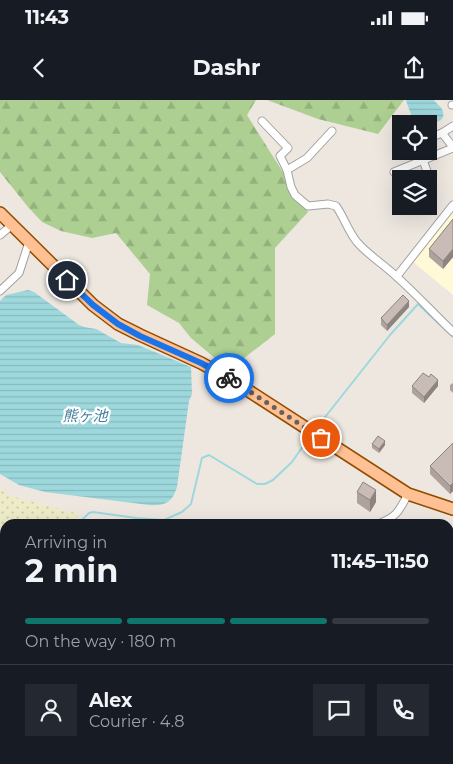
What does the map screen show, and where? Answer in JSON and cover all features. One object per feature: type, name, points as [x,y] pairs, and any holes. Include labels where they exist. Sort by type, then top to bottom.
[{"type":"main road","points":[[0,213],[93,305],[118,324],[140,336],[201,363],[235,382],[408,494],[453,509]]},
{"type":"street","points":[[262,121],[288,148],[280,156],[287,170],[295,195],[308,206],[328,204],[336,206],[357,242],[397,276],[453,332]]},
{"type":"street","points":[[437,135],[453,126]]},
{"type":"street","points":[[287,170],[307,158],[332,131]]},
{"type":"street","points":[[437,154],[453,147],[442,133]]},
{"type":"street","points":[[399,170],[423,160],[427,170]]},
{"type":"street","points":[[397,276],[453,205]]},
{"type":"street","points":[[0,235],[12,225]]},
{"type":"street","points":[[0,291],[20,273],[29,242]]},
{"type":"street","points":[[389,519],[400,510],[408,494]]},
{"type":"shaded area","points":[[453,211],[453,295],[413,262]]},
{"type":"shaded area","points":[[0,488],[7,495],[79,514],[76,519],[0,519]]},
{"type":"green space","points":[[0,100],[256,100],[247,115],[308,212],[275,248],[275,334],[229,370],[191,338],[179,323],[147,305],[150,274],[116,233],[92,238],[61,231],[42,222],[0,172]]},
{"type":"green space","points":[[267,100],[404,100],[378,134],[318,119]]},
{"type":"water","points":[[434,100],[442,109],[443,116],[437,121],[437,115],[412,115],[406,101]]},
{"type":"water","name":"熊ヶ池","points":[[28,290],[34,292],[79,325],[96,329],[121,343],[138,345],[191,367],[192,394],[189,401],[177,487],[173,497],[164,504],[149,505],[45,492],[19,485],[0,474],[0,301],[6,295]]},
{"type":"building","points":[[453,219],[453,249],[443,261],[429,249]]},
{"type":"building","points":[[403,295],[409,301],[387,325],[381,318]]},
{"type":"building","points":[[423,373],[429,377],[431,374],[438,380],[424,397],[412,386]]},
{"type":"building","points":[[378,436],[385,441],[379,449],[372,444]]},
{"type":"building","points":[[453,443],[453,483],[450,486],[430,466]]},
{"type":"building","points":[[363,482],[376,490],[370,500],[357,492]]},
{"type":"waterway","points":[[318,426],[390,335],[418,304],[453,337]]},
{"type":"waterway","points":[[166,519],[182,512],[191,504],[202,458],[209,455],[257,484],[265,484],[273,480],[292,462],[308,439]]},
{"type":"waterway","points":[[83,519],[93,512],[150,519]]},
{"type":"way so far","points":[[229,378],[321,438]]},
{"type":"route","points":[[67,280],[93,305],[118,324],[229,378]]}]
